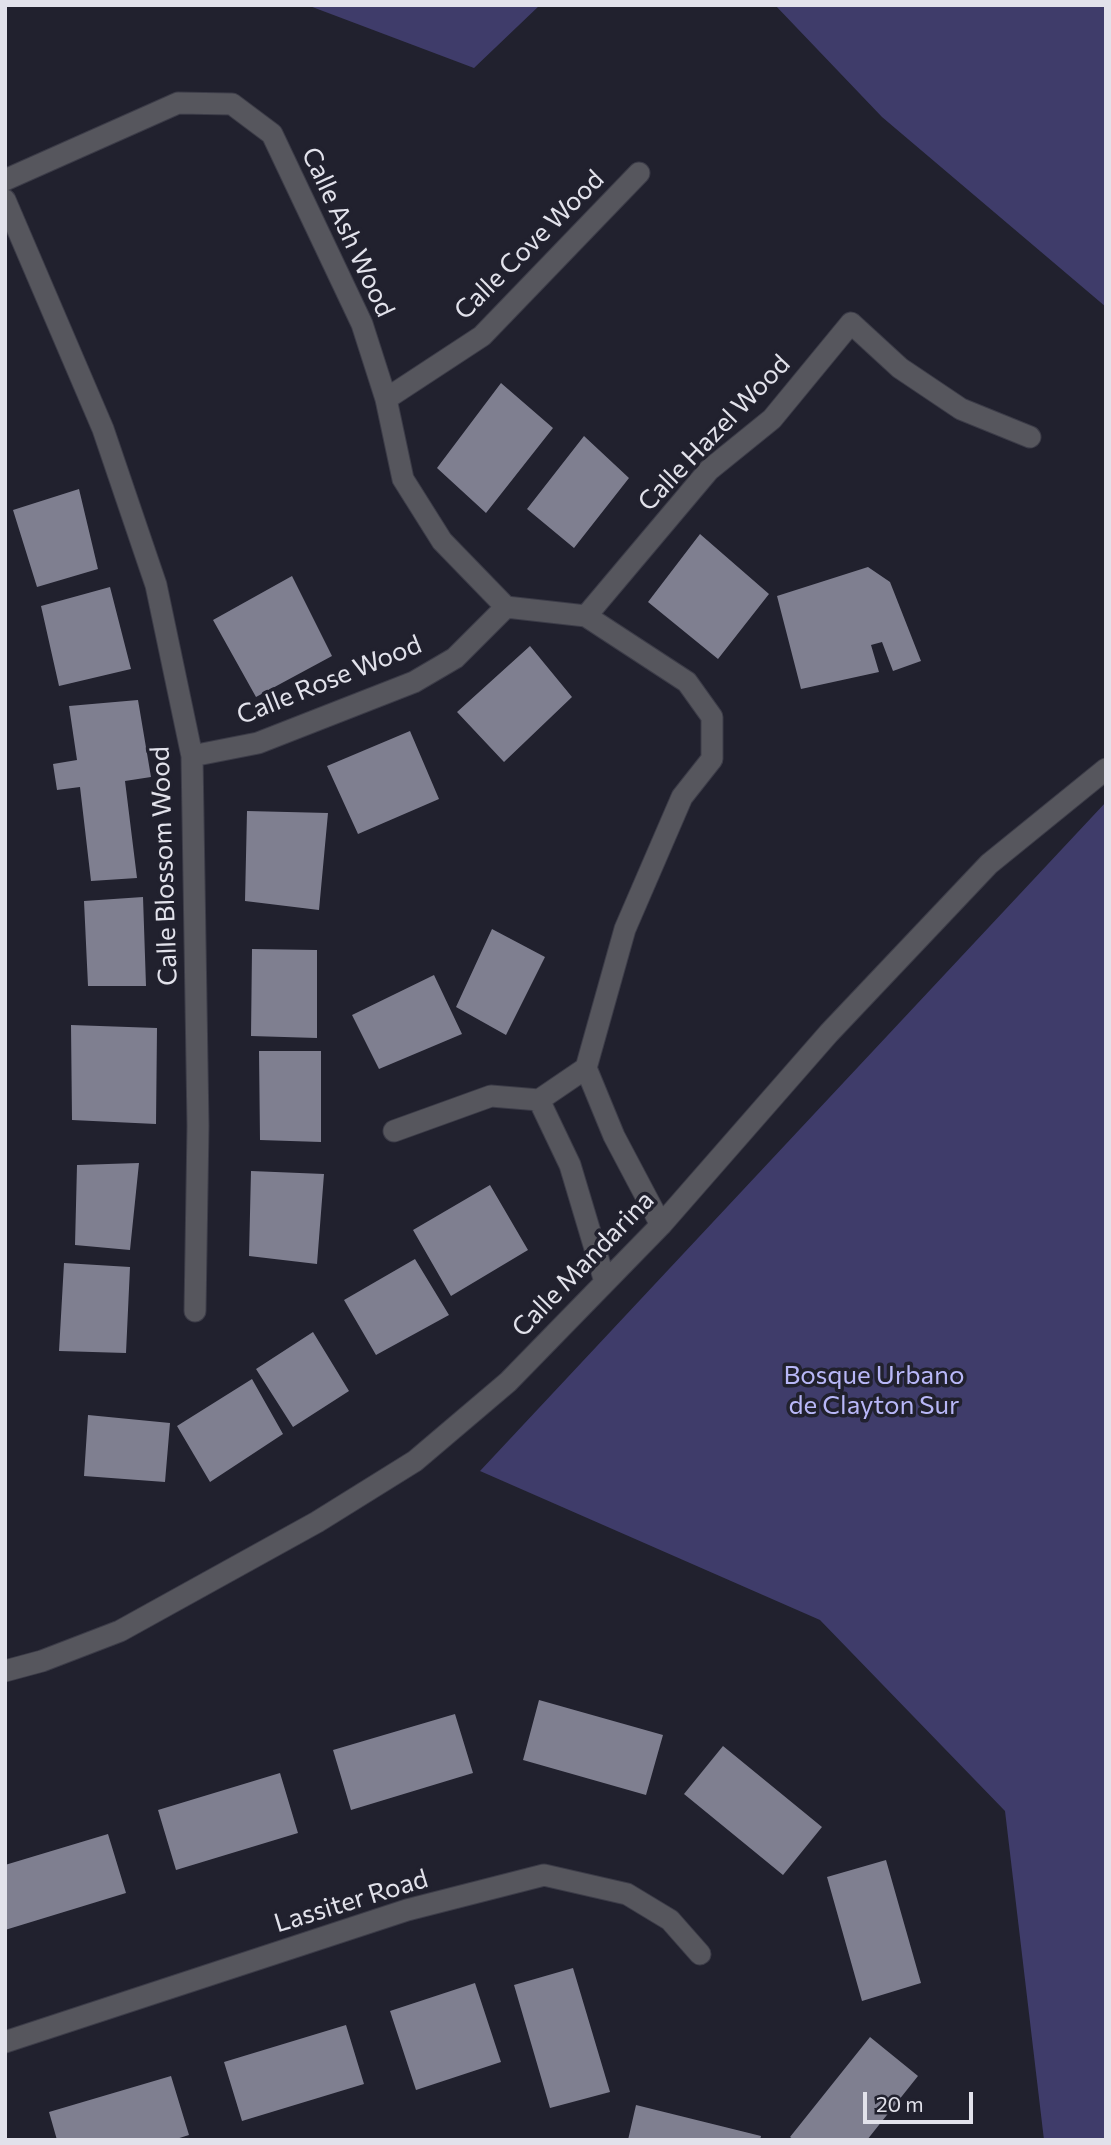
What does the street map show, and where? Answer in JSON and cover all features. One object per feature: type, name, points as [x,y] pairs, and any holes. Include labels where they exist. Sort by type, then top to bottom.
[{"type":"street","name":"Calle Ash Wood","points":[[5,180],[178,103],[232,104],[272,134],[362,324],[386,399],[403,479],[442,541],[506,607]]},
{"type":"street","name":"Calle Cove Wood","points":[[386,399],[482,336],[639,173]]},
{"type":"street","name":"Calle Blossom Wood","points":[[5,200],[103,429],[156,585],[192,756],[198,1126],[195,1311]]},
{"type":"street","name":"Calle Hazel Wood","points":[[586,615],[709,470],[772,419],[851,323],[900,368],[961,409],[1030,437]]},
{"type":"street","name":"Calle Rose Wood","points":[[192,756],[258,743],[414,682],[455,658],[506,607]]},
{"type":"street","points":[[506,607],[586,615],[687,682],[712,717],[712,759],[682,797],[625,929],[586,1068],[614,1136],[662,1225]]},
{"type":"street","name":"Calle Mandarina","points":[[5,1671],[42,1661],[120,1631],[317,1522],[415,1461],[508,1382],[662,1225],[829,1033],[989,864],[1106,769]]},
{"type":"street","points":[[394,1131],[491,1096],[539,1100],[586,1068]]},
{"type":"street","points":[[539,1100],[570,1165],[605,1282]]},
{"type":"street","name":"Lassiter Road","points":[[5,2042],[407,1910],[544,1875],[627,1894],[670,1920],[700,1954]]},
{"type":"green space","points":[[307,5],[540,5],[474,68]]},
{"type":"green space","points":[[775,5],[1106,5],[1106,307],[882,117]]},
{"type":"green space","name":"Bosque Urbano de Clayton Sur","points":[[1106,802],[1106,2140],[1044,2140],[1005,1811],[820,1620],[480,1471]]},
{"type":"building","points":[[501,383],[553,428],[486,513],[437,468]]},
{"type":"building","points":[[584,436],[629,478],[574,548],[527,509]]},
{"type":"building","points":[[79,489],[98,569],[37,587],[13,510]]},
{"type":"building","points":[[700,534],[769,594],[718,659],[648,602]]},
{"type":"building","points":[[868,567],[890,582],[921,661],[893,671],[882,642],[871,645],[879,672],[801,689],[777,596]]},
{"type":"building","points":[[292,576],[332,656],[256,697],[213,620]]},
{"type":"building","points":[[110,587],[131,669],[59,686],[41,606]]},
{"type":"building","points":[[530,646],[572,697],[504,762],[457,712]]},
{"type":"building","points":[[138,700],[151,777],[125,781],[137,878],[91,881],[80,787],[57,790],[53,764],[77,760],[69,706]]},
{"type":"building","points":[[410,731],[439,799],[358,834],[327,766]]},
{"type":"building","points":[[247,811],[328,813],[319,910],[245,901]]},
{"type":"building","points":[[143,897],[146,986],[88,986],[84,901]]},
{"type":"building","points":[[492,929],[545,957],[506,1035],[456,1007]]},
{"type":"building","points":[[252,949],[317,950],[317,1038],[251,1036]]},
{"type":"building","points":[[434,975],[462,1034],[379,1069],[352,1015]]},
{"type":"building","points":[[71,1025],[157,1028],[156,1124],[72,1120]]},
{"type":"building","points":[[259,1051],[321,1051],[321,1142],[260,1140]]},
{"type":"building","points":[[139,1163],[130,1250],[75,1245],[77,1165]]},
{"type":"building","points":[[251,1171],[324,1174],[317,1264],[249,1256]]},
{"type":"building","points":[[490,1185],[528,1250],[451,1296],[413,1230]]},
{"type":"building","points":[[415,1259],[449,1315],[376,1355],[344,1300]]},
{"type":"building","points":[[64,1263],[130,1267],[126,1353],[59,1351]]},
{"type":"building","points":[[313,1332],[349,1391],[293,1427],[256,1369]]},
{"type":"building","points":[[252,1379],[283,1434],[210,1482],[177,1426]]},
{"type":"building","points":[[88,1415],[170,1423],[165,1482],[84,1476]]},
{"type":"building","points":[[539,1700],[663,1735],[646,1795],[523,1760]]},
{"type":"building","points":[[455,1714],[473,1773],[351,1810],[333,1750]]},
{"type":"building","points":[[723,1746],[822,1827],[783,1875],[684,1794]]},
{"type":"building","points":[[280,1773],[298,1833],[176,1870],[158,1810]]},
{"type":"building","points":[[108,1834],[126,1893],[5,1930],[5,1865]]},
{"type":"building","points":[[886,1860],[921,1983],[862,2001],[827,1877]]},
{"type":"building","points":[[573,1968],[610,2092],[550,2108],[514,1985]]},
{"type":"building","points":[[475,1983],[501,2062],[416,2090],[390,2011]]},
{"type":"building","points":[[346,2025],[364,2084],[242,2121],[224,2062]]},
{"type":"building","points":[[870,2037],[918,2076],[867,2140],[794,2140],[790,2137]]},
{"type":"building","points":[[171,2076],[189,2135],[173,2140],[57,2140],[49,2112]]},
{"type":"building","points":[[636,2105],[761,2136],[760,2140],[628,2140]]}]
